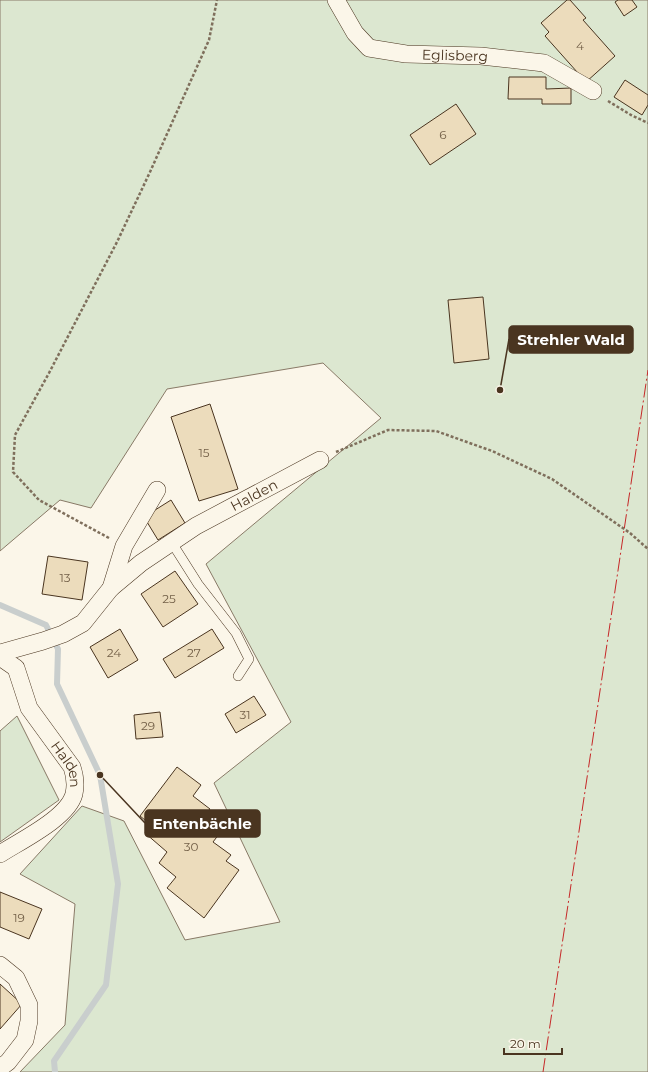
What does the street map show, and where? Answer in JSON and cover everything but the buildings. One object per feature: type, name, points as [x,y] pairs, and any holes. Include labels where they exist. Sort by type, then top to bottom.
[{"type":"street","name":"Eglisberg","points":[[336,0],[355,33],[369,48],[406,54],[481,56],[544,63],[592,91]]},
{"type":"street","name":"Halden","points":[[0,653],[63,634],[83,623],[111,588],[141,563],[196,526],[320,460]]},
{"type":"street","name":"Halden","points":[[111,588],[124,546],[157,490]]},
{"type":"street","name":"Halden","points":[[0,657],[16,668],[29,708],[72,767],[75,786],[74,795],[62,813],[50,823],[0,854]]},
{"type":"street","points":[[0,965],[16,978],[29,1005],[25,1040],[8,1062],[0,1068]]},
{"type":"lane","points":[[172,542],[198,584],[236,633],[249,659],[238,676]]},
{"type":"path","points":[[124,546],[39,500],[13,472],[15,435],[117,242],[150,172],[209,40],[217,0]]},
{"type":"path","points":[[592,91],[630,115],[648,123]]},
{"type":"path","points":[[320,460],[388,430],[436,431],[492,451],[552,478],[630,533],[648,549]]},
{"type":"green space","points":[[0,0],[648,0],[648,1072],[20,1072],[65,1025],[75,904],[20,874],[82,806],[124,821],[185,940],[280,922],[214,783],[291,722],[206,564],[381,418],[323,363],[167,389],[91,508],[60,500],[0,551]]},
{"type":"green space","points":[[17,716],[59,800],[0,842],[0,731]]},
{"type":"waterway","points":[[0,605],[46,625],[58,649],[57,684],[100,775],[118,884],[106,985],[54,1061],[55,1072]]},
{"type":"power","points":[[543,1072],[648,370]]},
{"type":"place","name":"Strehler Wald","points":[[500,390]]},
{"type":"place","name":"Entenbächle","points":[[100,775]]}]
